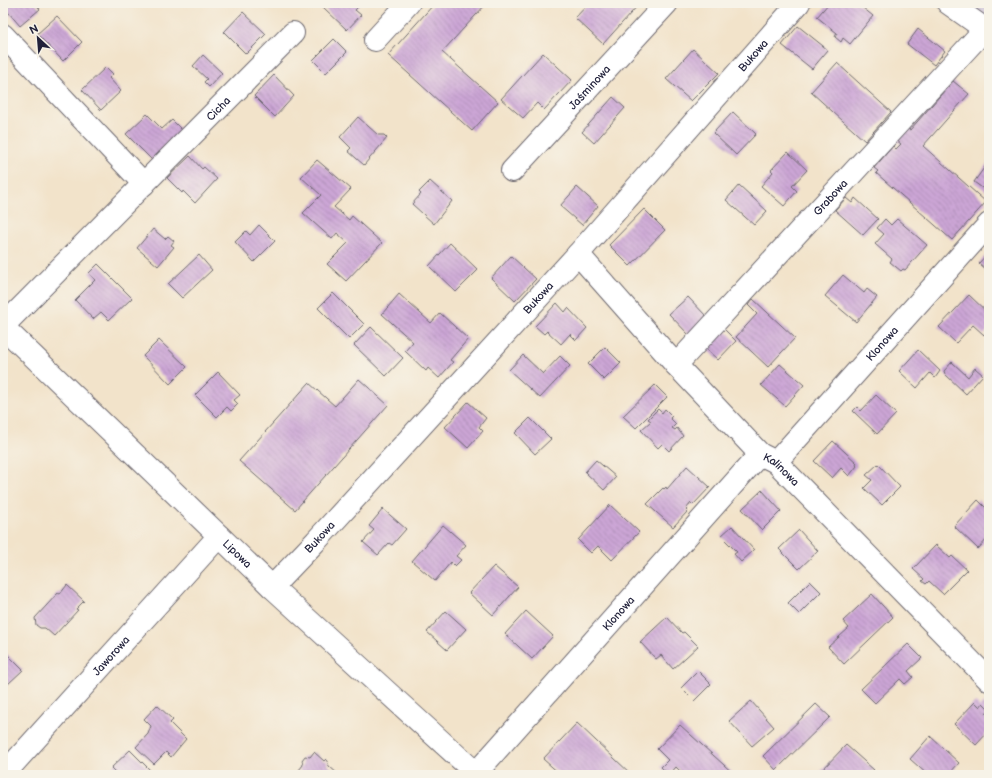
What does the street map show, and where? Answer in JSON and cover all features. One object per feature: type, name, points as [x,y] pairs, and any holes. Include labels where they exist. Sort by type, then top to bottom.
[{"type":"street","points":[[375,40],[409,3]]},
{"type":"street","name":"Jaśminowa","points":[[512,171],[667,3]]},
{"type":"street","name":"Bukowa","points":[[272,587],[316,541],[578,254],[799,3]]},
{"type":"street","points":[[948,3],[987,31]]},
{"type":"street","name":"Grabowa","points":[[676,365],[987,31]]},
{"type":"street","name":"Cicha","points":[[3,327],[293,33]]},
{"type":"street","points":[[3,35],[144,184]]},
{"type":"street","name":"Klonowa","points":[[477,774],[768,458],[989,224]]},
{"type":"street","name":"Kalinowa","points":[[578,254],[676,365],[989,680]]},
{"type":"street","name":"Lipowa","points":[[3,327],[272,587],[477,774]]},
{"type":"street","name":"Jaworowa","points":[[3,775],[219,536]]},
{"type":"shaded area","points":[[965,3],[989,3],[989,20]]},
{"type":"building","points":[[7,3],[35,3],[40,9],[20,26],[3,6]]},
{"type":"building","points":[[327,3],[362,3],[355,10],[361,15],[347,30],[323,7]]},
{"type":"building","points":[[435,3],[487,3],[442,52],[498,102],[472,131],[388,55]]},
{"type":"building","points":[[589,3],[640,3],[603,44],[575,18]]},
{"type":"building","points":[[829,3],[857,3],[873,16],[850,44],[843,38],[841,42],[835,37],[837,33],[817,17]]},
{"type":"building","points":[[243,12],[266,34],[246,54],[224,32]]},
{"type":"building","points":[[57,16],[82,42],[63,61],[37,34]]},
{"type":"building","points":[[798,26],[828,50],[812,69],[782,45]]},
{"type":"building","points":[[918,29],[945,51],[934,65],[907,44]]},
{"type":"building","points":[[334,39],[347,52],[326,73],[313,60]]},
{"type":"building","points":[[693,49],[719,73],[691,101],[666,79]]},
{"type":"building","points":[[543,53],[572,80],[544,110],[537,103],[523,118],[501,99]]},
{"type":"building","points":[[203,55],[222,73],[209,87],[204,82],[207,79],[193,66]]},
{"type":"building","points":[[837,63],[891,112],[865,141],[811,92]]},
{"type":"building","points":[[106,67],[113,74],[109,78],[121,91],[101,110],[82,90]]},
{"type":"building","points":[[274,75],[294,96],[275,117],[254,96]]},
{"type":"building","points":[[953,81],[969,94],[923,146],[986,202],[952,240],[876,173],[878,171],[874,168],[893,146],[896,149],[901,144],[896,140],[907,128],[910,130]]},
{"type":"building","points":[[613,97],[625,108],[594,143],[582,132]]},
{"type":"building","points":[[733,112],[756,134],[736,155],[713,133]]},
{"type":"building","points":[[147,114],[162,129],[172,120],[183,131],[153,161],[126,134]]},
{"type":"building","points":[[358,117],[378,135],[384,135],[387,138],[364,165],[348,151],[351,148],[340,137]]},
{"type":"building","points":[[788,152],[807,170],[792,186],[797,191],[784,206],[761,186],[773,172],[771,170]]},
{"type":"building","points":[[190,156],[202,169],[204,167],[217,179],[195,203],[167,178]]},
{"type":"building","points":[[317,160],[351,189],[334,207],[349,220],[352,216],[382,243],[346,281],[327,264],[348,243],[337,233],[332,239],[303,213],[321,195],[301,177]]},
{"type":"building","points":[[989,161],[989,193],[974,182]]},
{"type":"building","points":[[430,181],[452,201],[434,224],[412,204],[421,194],[419,192]]},
{"type":"building","points":[[739,185],[767,211],[754,225],[726,200]]},
{"type":"building","points":[[577,187],[598,206],[582,225],[560,206]]},
{"type":"building","points":[[846,198],[852,203],[855,198],[878,219],[863,235],[835,210]]},
{"type":"building","points":[[644,209],[665,230],[630,266],[609,245]]},
{"type":"building","points":[[885,219],[891,225],[897,219],[927,245],[905,270],[903,269],[901,271],[890,262],[892,259],[875,244],[884,234],[877,228]]},
{"type":"building","points":[[259,225],[275,241],[254,262],[235,242],[246,231],[250,235]]},
{"type":"building","points":[[153,229],[165,239],[168,236],[174,241],[171,245],[174,247],[158,266],[137,248]]},
{"type":"building","points":[[450,243],[478,270],[456,292],[429,266]]},
{"type":"building","points":[[989,252],[989,272],[979,263]]},
{"type":"building","points":[[199,255],[212,270],[182,298],[168,284]]},
{"type":"building","points":[[511,256],[536,279],[515,301],[491,278]]},
{"type":"building","points":[[98,264],[132,298],[109,320],[101,312],[93,319],[75,300],[95,280],[89,273]]},
{"type":"building","points":[[843,275],[864,293],[867,289],[877,297],[856,322],[825,296]]},
{"type":"building","points":[[333,293],[364,324],[349,339],[318,308]]},
{"type":"building","points":[[399,294],[431,323],[440,313],[468,339],[450,360],[453,362],[439,378],[428,368],[426,371],[405,351],[413,342],[382,314]]},
{"type":"building","points":[[969,295],[989,314],[989,329],[984,335],[973,325],[956,343],[939,327]]},
{"type":"building","points":[[688,297],[707,317],[689,335],[669,314]]},
{"type":"building","points":[[753,299],[795,338],[768,367],[736,337],[757,314],[748,305]]},
{"type":"building","points":[[557,303],[565,312],[568,308],[587,328],[576,340],[570,334],[561,344],[547,331],[544,334],[535,326]]},
{"type":"building","points":[[371,327],[403,358],[386,376],[354,345]]},
{"type":"building","points":[[723,328],[736,341],[718,360],[704,347]]},
{"type":"building","points":[[159,340],[187,367],[170,384],[143,356]]},
{"type":"building","points":[[605,347],[621,363],[604,380],[588,364]]},
{"type":"building","points":[[918,350],[940,371],[935,378],[930,373],[917,388],[899,371]]},
{"type":"building","points":[[523,355],[543,374],[560,356],[570,366],[540,398],[509,370]]},
{"type":"building","points":[[952,362],[968,377],[975,368],[983,375],[966,394],[945,374],[944,371]]},
{"type":"building","points":[[780,364],[804,385],[785,406],[761,385]]},
{"type":"building","points":[[218,372],[240,395],[234,400],[238,404],[231,411],[227,407],[217,417],[195,395]]},
{"type":"building","points":[[359,379],[388,405],[295,510],[239,461],[309,383],[335,406]]},
{"type":"building","points":[[655,385],[667,397],[636,428],[623,416]]},
{"type":"building","points":[[876,395],[896,414],[877,434],[853,411],[857,407],[861,411]]},
{"type":"building","points":[[468,402],[486,418],[479,427],[483,431],[468,448],[445,427]]},
{"type":"building","points":[[658,409],[662,413],[665,409],[672,416],[670,418],[676,424],[672,428],[675,430],[677,428],[683,436],[669,451],[662,444],[658,448],[641,430],[651,421],[648,419]]},
{"type":"building","points":[[530,418],[551,439],[535,454],[515,433]]},
{"type":"building","points":[[833,441],[857,463],[857,466],[849,476],[841,468],[832,478],[814,461]]},
{"type":"building","points":[[596,460],[616,477],[604,490],[585,472]]},
{"type":"building","points":[[878,464],[900,487],[882,505],[864,488],[872,480],[866,475]]},
{"type":"building","points":[[687,466],[710,487],[693,505],[691,503],[686,509],[688,511],[673,527],[647,504],[663,488],[664,489],[666,487],[667,489]]},
{"type":"building","points":[[762,490],[781,511],[762,530],[742,509]]},
{"type":"building","points":[[978,500],[989,511],[989,537],[978,549],[954,526]]},
{"type":"building","points":[[610,505],[639,532],[612,560],[598,546],[591,553],[578,540]]},
{"type":"building","points":[[383,509],[406,529],[392,545],[389,543],[378,555],[363,542],[374,530],[369,526]]},
{"type":"building","points":[[443,525],[466,545],[456,556],[461,560],[455,566],[451,562],[435,581],[412,561]]},
{"type":"building","points":[[732,526],[754,550],[741,562],[734,554],[737,552],[721,536]]},
{"type":"building","points":[[799,530],[818,551],[799,569],[779,549]]},
{"type":"building","points":[[936,545],[950,558],[952,556],[967,570],[943,594],[929,581],[926,584],[922,581],[924,579],[913,569]]},
{"type":"building","points":[[494,566],[518,587],[493,615],[469,593]]},
{"type":"building","points":[[810,581],[821,592],[799,614],[788,603]]},
{"type":"building","points":[[67,585],[84,601],[76,609],[78,610],[54,636],[45,628],[40,628],[36,625],[35,618],[58,593],[60,594]]},
{"type":"building","points":[[872,594],[893,617],[844,664],[828,647],[849,628],[843,621]]},
{"type":"building","points":[[446,611],[466,629],[447,650],[427,632]]},
{"type":"building","points":[[526,611],[553,636],[532,659],[505,634]]},
{"type":"building","points":[[667,617],[682,633],[684,632],[698,646],[673,669],[661,655],[656,659],[640,642]]},
{"type":"building","points":[[908,644],[922,658],[908,671],[913,677],[905,684],[900,679],[875,703],[861,689]]},
{"type":"building","points":[[3,650],[23,670],[8,684],[3,678]]},
{"type":"building","points":[[698,671],[711,684],[694,701],[681,688]]},
{"type":"building","points":[[751,701],[774,727],[752,746],[729,721]]},
{"type":"building","points":[[975,702],[980,707],[983,703],[989,709],[986,713],[989,716],[989,731],[976,745],[954,724]]},
{"type":"building","points":[[816,704],[830,717],[776,770],[763,756]]},
{"type":"building","points":[[157,705],[173,720],[170,723],[186,739],[171,757],[166,752],[154,764],[136,747],[148,734],[151,726],[144,719]]},
{"type":"building","points":[[577,723],[632,775],[561,775],[543,759]]},
{"type":"building","points":[[680,725],[735,775],[684,775],[676,767],[669,775],[661,767],[668,760],[657,749]]},
{"type":"building","points":[[930,736],[959,763],[948,775],[928,775],[910,759]]},
{"type":"building","points":[[846,745],[874,770],[869,775],[825,775],[821,771]]},
{"type":"building","points":[[130,750],[155,775],[118,775],[111,768]]},
{"type":"building","points":[[314,752],[324,761],[326,759],[329,766],[339,775],[305,775],[299,770],[303,765],[302,760],[305,756],[310,757]]}]
